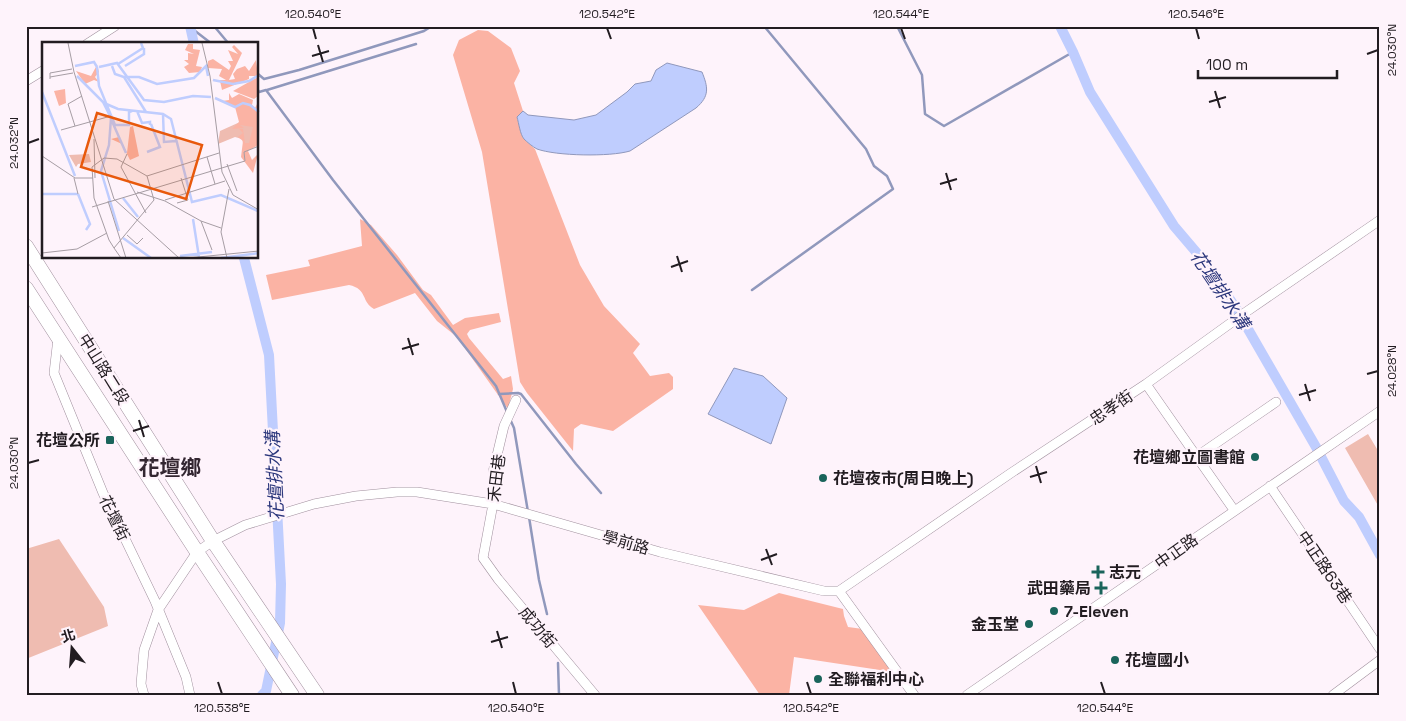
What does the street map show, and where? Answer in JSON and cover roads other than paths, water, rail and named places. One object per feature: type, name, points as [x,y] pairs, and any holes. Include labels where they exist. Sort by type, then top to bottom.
[{"type":"main road","name":"中山路二段","points":[[26,246],[213,541],[317,695]]},
{"type":"main road","name":"中山路二段","points":[[26,288],[292,695]]},
{"type":"street","points":[[90,42],[115,26]]},
{"type":"street","points":[[26,81],[42,71]]},
{"type":"street","name":"忠孝街","points":[[839,592],[1010,473],[1146,384],[1246,312],[1380,220]]},
{"type":"street","name":"花壇街","points":[[58,338],[54,373],[103,493],[158,610],[186,677],[190,695]]},
{"type":"street","points":[[1146,384],[1234,510]]},
{"type":"street","name":"禾田巷","points":[[484,558],[493,504],[493,472],[504,426],[516,400]]},
{"type":"street","points":[[1196,457],[1276,402]]},
{"type":"street","name":"中正路","points":[[967,695],[1380,411]]},
{"type":"street","name":"中正路63巷","points":[[1270,486],[1380,649]]},
{"type":"street","name":"學前路","points":[[213,541],[245,525],[314,504],[356,496],[417,492],[493,504],[660,552],[824,592],[839,592]]},
{"type":"street","points":[[144,695],[140,684],[144,650],[158,610],[197,552],[213,541]]},
{"type":"street","name":"成功街","points":[[484,558],[498,579],[595,695]]},
{"type":"street","points":[[839,592],[914,695]]},
{"type":"street","points":[[1333,695],[1380,660]]},
{"type":"water","points":[[667,63],[702,72],[706,82],[706,95],[701,104],[696,108],[630,151],[597,155],[557,153],[537,149],[524,139],[517,117],[523,111],[528,115],[574,120],[596,115],[635,84],[651,81],[656,70]]},
{"type":"water","points":[[734,368],[763,376],[787,398],[771,444],[708,414]]},
{"type":"waterway","name":"花壇排水溝","points":[[190,26],[194,42]]},
{"type":"waterway","points":[[214,26],[227,42]]},
{"type":"waterway","points":[[259,75],[264,79],[299,70],[424,31],[432,26]]},
{"type":"waterway","points":[[752,290],[893,189],[887,176],[874,166],[866,149],[764,26]]},
{"type":"waterway","points":[[897,26],[922,75],[925,114],[944,126],[1073,52]]},
{"type":"waterway","name":"花壇排水溝","points":[[1060,26],[1090,92],[1174,226],[1208,266],[1237,310],[1316,447],[1344,501],[1359,517],[1380,555]]},
{"type":"waterway","points":[[190,27],[209,42]]},
{"type":"waterway","points":[[267,90],[416,44]]},
{"type":"waterway","points":[[259,92],[266,90],[333,180],[496,386],[507,412]]},
{"type":"waterway","name":"花壇排水溝","points":[[244,259],[269,355],[281,584],[280,623],[266,691],[262,695]]},
{"type":"waterway","points":[[499,394],[521,394],[601,493]]},
{"type":"waterway","points":[[510,419],[514,428],[528,512]]},
{"type":"waterway","points":[[529,517],[539,580],[547,614]]},
{"type":"waterway","points":[[558,663],[559,695]]},
{"type":"place","name":"花壇公所","points":[[110,440]]},
{"type":"place","name":"花壇鄉立圖書館","points":[[1255,457]]},
{"type":"place","name":"花壇夜市(周日晚上)","points":[[823,478]]},
{"type":"place","name":"志元","points":[[1098,572]]},
{"type":"place","name":"武田藥局","points":[[1101,588]]},
{"type":"place","name":"7-Eleven","points":[[1054,611]]},
{"type":"place","name":"金玉堂","points":[[1029,624]]},
{"type":"place","name":"花壇國小","points":[[1115,660]]},
{"type":"place","name":"全聯福利中心","points":[[818,679]]},
{"type":"district","name":"花壇鄉","points":[[170,468]]}]
